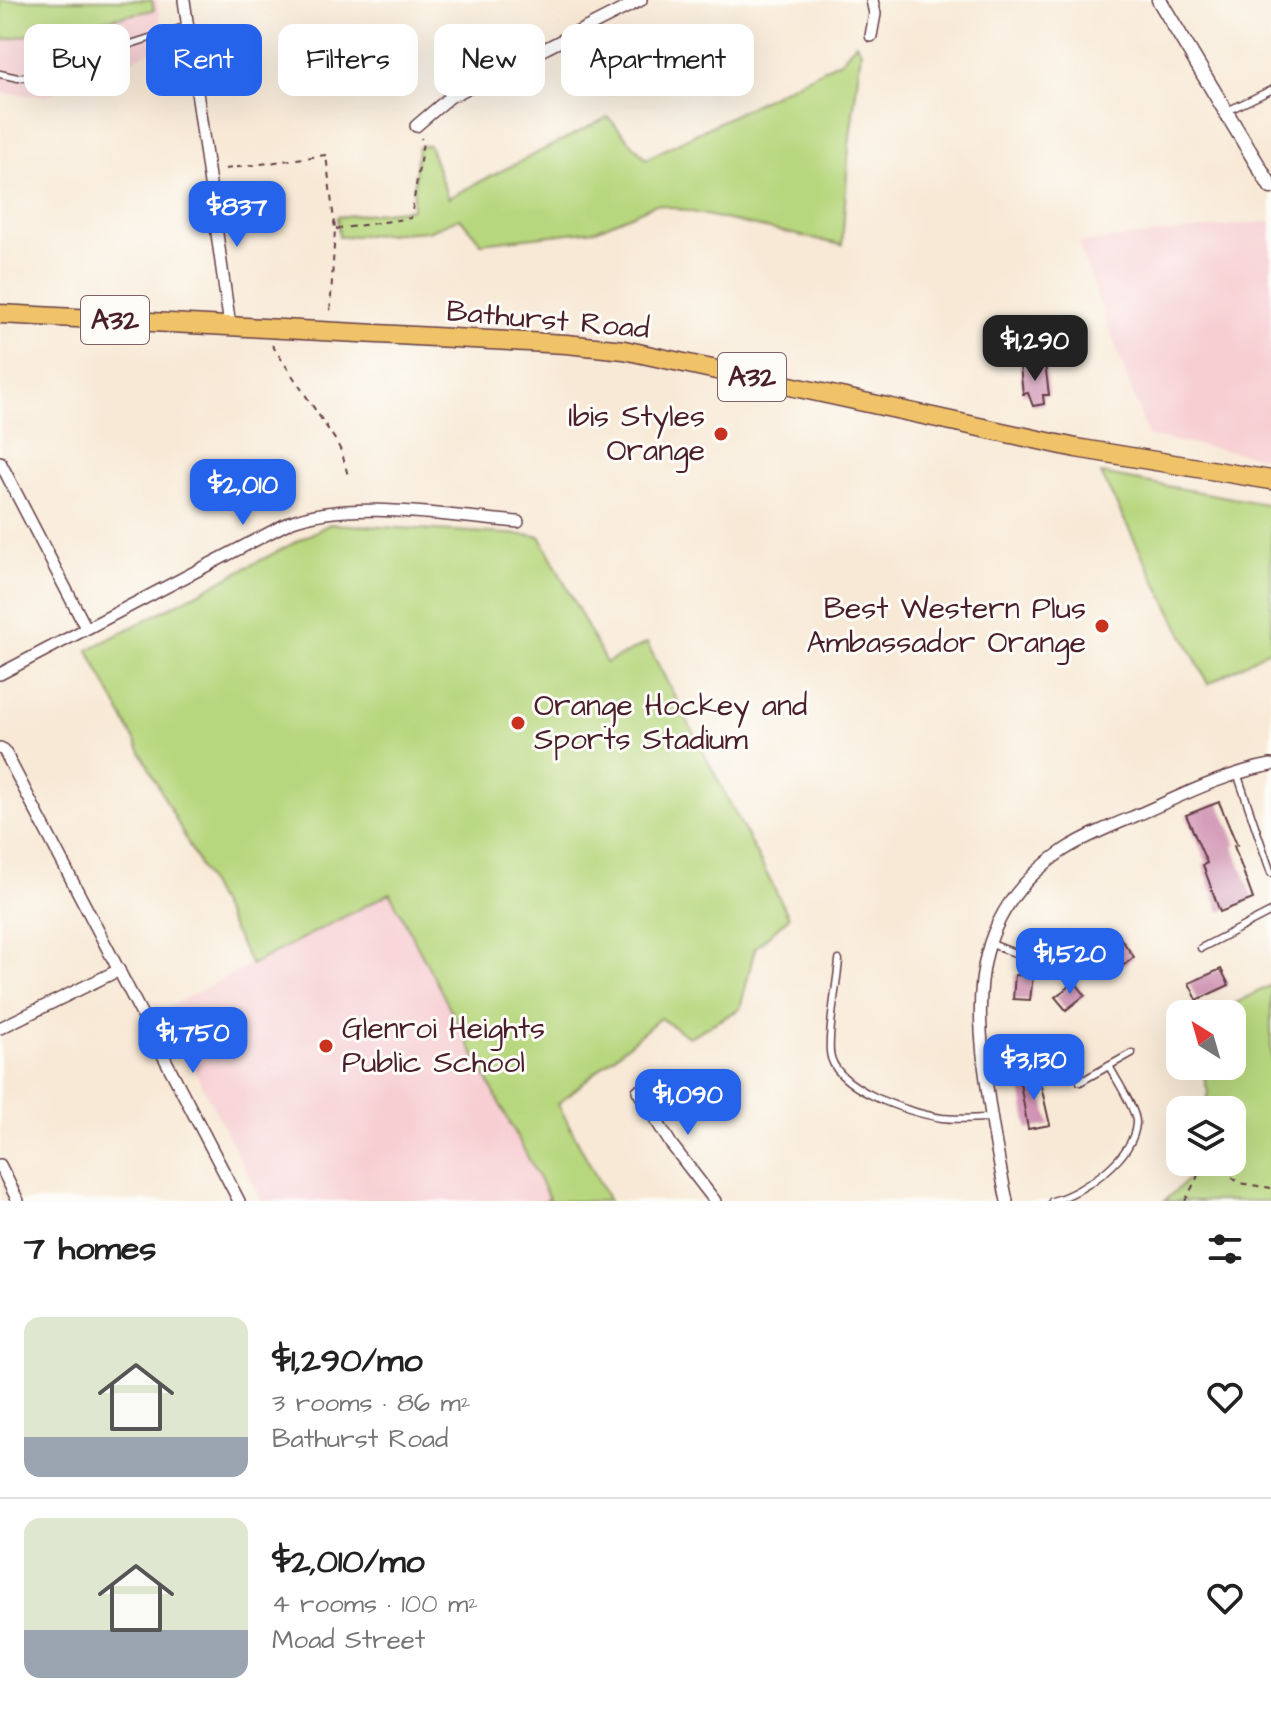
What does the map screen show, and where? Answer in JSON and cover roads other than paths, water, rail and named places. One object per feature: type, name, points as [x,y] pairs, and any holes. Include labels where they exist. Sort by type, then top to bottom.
[{"type":"highway","name":"Bathurst Road","points":[[0,314],[566,344],[624,350],[1076,448],[1271,480]]},
{"type":"street","points":[[184,0],[187,24]]},
{"type":"street","points":[[416,126],[450,97],[641,0]]},
{"type":"street","points":[[871,36],[875,14],[872,0]]},
{"type":"street","points":[[1159,0],[1271,187]]},
{"type":"street","points":[[197,96],[230,326]]},
{"type":"street","points":[[0,462],[86,628]]},
{"type":"street","points":[[0,674],[290,522],[319,512],[375,511],[518,522]]},
{"type":"street","points":[[1,747],[239,1201]]},
{"type":"street","points":[[1007,1201],[991,1118],[978,1019],[982,969],[989,943],[1013,899],[1045,864],[1104,829],[1237,773],[1271,765]]},
{"type":"street","points":[[0,1028],[119,970]]},
{"type":"street","points":[[638,1091],[671,1144],[715,1201]]},
{"type":"street","points":[[0,1165],[18,1201]]},
{"type":"lane","points":[[0,74],[18,78],[34,75],[146,39]]},
{"type":"lane","points":[[1227,111],[1271,90]]},
{"type":"lane","points":[[1237,773],[1271,873]]},
{"type":"lane","points":[[1201,948],[1271,912]]},
{"type":"lane","points":[[989,943],[1043,964],[1056,963],[1095,936]]},
{"type":"lane","points":[[839,960],[830,1051],[837,1072],[877,1098],[911,1111],[943,1118],[991,1118]]},
{"type":"lane","points":[[1080,1082],[1132,1053]]},
{"type":"lane","points":[[1052,1201],[1066,1197],[1114,1165],[1131,1146],[1137,1120],[1109,1066]]},
{"type":"place","name":"Ibis Styles Orange","points":[[721,434]]},
{"type":"place","name":"Best Western Plus Ambassador Orange","points":[[1102,626]]},
{"type":"place","name":"Orange Hockey and Sports Stadium","points":[[518,723]]},
{"type":"place","name":"Glenroi Heights Public School","points":[[326,1046]]}]
